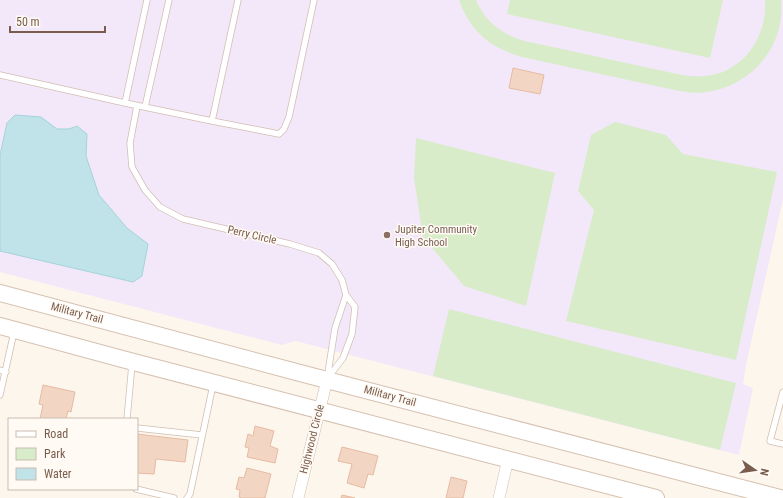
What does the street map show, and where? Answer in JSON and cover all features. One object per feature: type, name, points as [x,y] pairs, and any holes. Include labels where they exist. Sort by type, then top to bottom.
[{"type":"main road","name":"Military Trail","points":[[0,293],[780,498]]},
{"type":"main road","points":[[7,328],[508,459],[615,490],[656,498]]},
{"type":"street","name":"Highwood Circle","points":[[298,498],[327,380]]},
{"type":"street","points":[[498,498],[508,459]]},
{"type":"lane","points":[[125,103],[147,0]]},
{"type":"lane","points":[[145,107],[169,0]]},
{"type":"lane","points":[[212,121],[238,0]]},
{"type":"lane","points":[[0,75],[137,106],[279,134],[284,129],[288,118],[314,0]]},
{"type":"lane","name":"Perry Circle","points":[[137,106],[130,143],[132,167],[145,190],[160,207],[183,219],[290,244],[320,253],[332,264],[342,280],[346,295],[355,307],[352,334],[343,358],[327,380]]},
{"type":"lane","points":[[327,380],[335,328],[346,295]]},
{"type":"lane","points":[[0,395],[7,328]]},
{"type":"lane","points":[[127,418],[132,361]]},
{"type":"lane","points":[[187,498],[190,494],[214,382]]},
{"type":"lane","points":[[783,392],[770,441],[783,444]]},
{"type":"lane","points":[[138,428],[202,435]]},
{"type":"lane","points":[[138,489],[174,498]]},
{"type":"shaded area","name":"Jupiter Community High School","points":[[0,0],[783,0],[783,199],[746,365],[743,384],[753,388],[739,455],[295,341],[282,345],[0,272]]},
{"type":"green space","points":[[459,0],[476,0],[484,15],[490,21],[509,35],[525,41],[682,75],[695,76],[718,73],[741,61],[757,40],[765,14],[765,0],[781,0],[781,9],[780,24],[771,49],[754,70],[732,85],[703,93],[696,93],[679,91],[522,57],[511,53],[491,43],[476,30],[469,21]]},
{"type":"green space","points":[[510,0],[723,0],[710,58],[507,14]]},
{"type":"green space","points":[[615,122],[666,135],[683,154],[777,172],[736,360],[566,321],[594,210],[578,191],[591,135]]},
{"type":"green space","points":[[416,138],[555,173],[526,306],[464,286],[423,237],[414,178]]},
{"type":"green space","points":[[449,309],[736,383],[720,450],[433,376]]},
{"type":"water","points":[[15,115],[41,117],[57,129],[69,129],[77,126],[87,134],[86,156],[99,195],[127,228],[148,244],[142,276],[133,282],[0,251],[0,155],[7,123]]},
{"type":"building","points":[[513,68],[544,75],[540,94],[509,88]]},
{"type":"building","points":[[43,385],[75,392],[71,412],[68,411],[66,418],[40,418],[43,405],[39,404]]},
{"type":"building","points":[[255,426],[274,431],[270,446],[278,449],[275,463],[247,457],[249,448],[245,447],[248,434],[253,436]]},
{"type":"building","points":[[138,434],[188,440],[185,462],[156,459],[154,474],[138,473]]},
{"type":"building","points":[[342,447],[378,456],[373,475],[368,474],[364,488],[347,483],[352,464],[338,461]]},
{"type":"building","points":[[247,468],[271,474],[265,498],[239,497],[240,490],[236,489],[239,477],[244,478]]},
{"type":"building","points":[[451,477],[467,481],[463,498],[446,498]]},
{"type":"building","points":[[342,495],[355,498],[341,498]]},
{"type":"place","name":"Jupiter Community High School","points":[[387,235]]}]
